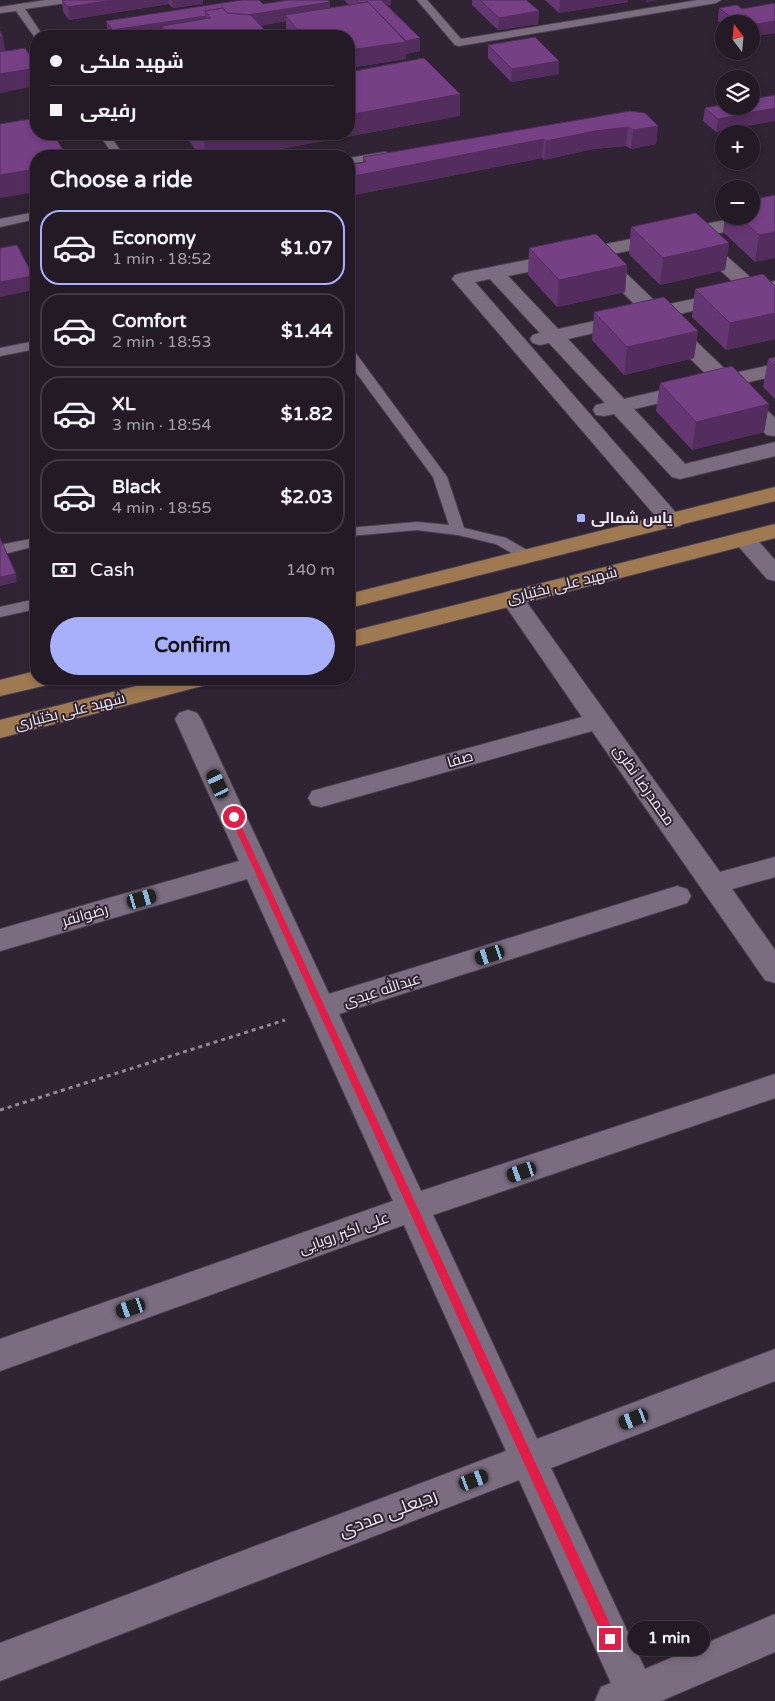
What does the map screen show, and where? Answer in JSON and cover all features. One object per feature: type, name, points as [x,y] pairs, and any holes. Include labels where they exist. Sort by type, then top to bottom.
[{"type":"main road","points":[[355,599],[775,494]]},
{"type":"main road","name":"شهید علی بختیاری","points":[[355,638],[775,531]]},
{"type":"main road","points":[[0,688],[30,681]]},
{"type":"main road","name":"شهید علی بختیاری","points":[[0,729],[173,685]]},
{"type":"street","points":[[672,520],[462,279],[775,216]]},
{"type":"street","points":[[692,233],[775,309]]},
{"type":"street","points":[[595,253],[775,430]]},
{"type":"street","points":[[496,272],[680,472],[775,449]]},
{"type":"street","points":[[518,343],[775,287]]},
{"type":"street","points":[[579,415],[775,370]]},
{"type":"street","points":[[744,539],[775,574]]},
{"type":"street","name":"محمدرضا نظری","points":[[512,598],[775,972]]},
{"type":"street","points":[[188,719],[528,1460],[625,1697],[775,1633]]},
{"type":"street","name":"صفا","points":[[321,798],[599,721]]},
{"type":"street","name":"رضوانفر","points":[[0,940],[256,866]]},
{"type":"street","points":[[713,884],[775,867]]},
{"type":"street","name":"عبدالله عبدی","points":[[322,1008],[677,896]]},
{"type":"street","name":"علی اکبر رویایی","points":[[0,1355],[413,1208],[775,1086]]},
{"type":"street","name":"رجبعلی مددی","points":[[0,1662],[775,1365]]},
{"type":"lane","points":[[0,10],[66,0]]},
{"type":"lane","points":[[422,0],[459,43],[716,0]]},
{"type":"lane","points":[[19,7],[34,30]]},
{"type":"lane","points":[[355,160],[398,152]]},
{"type":"lane","points":[[0,222],[30,217]]},
{"type":"lane","points":[[0,352],[30,346]]},
{"type":"lane","points":[[355,362],[440,477],[458,531]]},
{"type":"lane","points":[[355,531],[417,526],[458,531],[500,541],[527,556]]},
{"type":"lane","points":[[0,550],[30,543]]},
{"type":"lane","points":[[0,612],[30,605]]},
{"type":"path","points":[[0,1110],[322,1008]]},
{"type":"building","points":[[62,0],[113,0],[68,7]]},
{"type":"building","points":[[242,0],[259,0],[263,4],[289,0],[328,0],[330,2],[248,15],[227,13],[223,8],[205,11],[206,16],[112,30],[106,21]]},
{"type":"building","points":[[356,0],[381,0],[420,38],[406,41],[368,2],[359,3]]},
{"type":"building","points":[[480,0],[526,0],[539,11],[499,18]]},
{"type":"building","points":[[368,2],[406,42],[355,49],[355,30],[298,30],[285,15]]},
{"type":"building","points":[[775,3],[775,21],[760,24],[760,15],[728,15],[719,8],[737,5],[742,9]]},
{"type":"building","points":[[223,8],[227,13],[251,15],[265,30],[165,30],[162,26],[211,18],[205,11]]},
{"type":"building","points":[[535,37],[559,61],[512,69],[488,45]]},
{"type":"building","points":[[25,48],[30,56],[30,69],[0,74],[0,52]]},
{"type":"building","points":[[424,58],[460,94],[355,114],[355,71]]},
{"type":"building","points":[[775,95],[775,108],[760,111],[760,98]]},
{"type":"building","points":[[715,106],[715,115],[739,115],[718,119],[705,108]]},
{"type":"building","points":[[630,111],[645,113],[658,126],[633,130],[628,127],[595,131],[546,141],[544,139],[355,176],[355,164],[366,162],[363,157]]},
{"type":"building","points":[[30,119],[30,140],[57,140],[63,150],[30,150],[30,170],[0,175],[0,124]]},
{"type":"building","points":[[775,195],[775,232],[759,235],[748,225],[760,225],[760,198]]},
{"type":"building","points":[[696,213],[729,243],[663,258],[631,227]]},
{"type":"building","points":[[596,234],[627,265],[559,280],[529,248]]},
{"type":"building","points":[[17,245],[30,270],[30,277],[0,282],[0,248]]},
{"type":"building","points":[[763,274],[775,286],[775,313],[730,323],[695,289]]},
{"type":"building","points":[[664,297],[698,331],[627,347],[594,312]]},
{"type":"building","points":[[775,357],[775,366],[768,359]]},
{"type":"building","points":[[732,366],[769,404],[696,422],[660,383]]},
{"type":"building","points":[[0,538],[16,574],[0,577]]},
{"type":"place","name":"یاس شمالی","points":[[581,518]]},
{"type":"route","points":[[234,817],[610,1639]]}]
